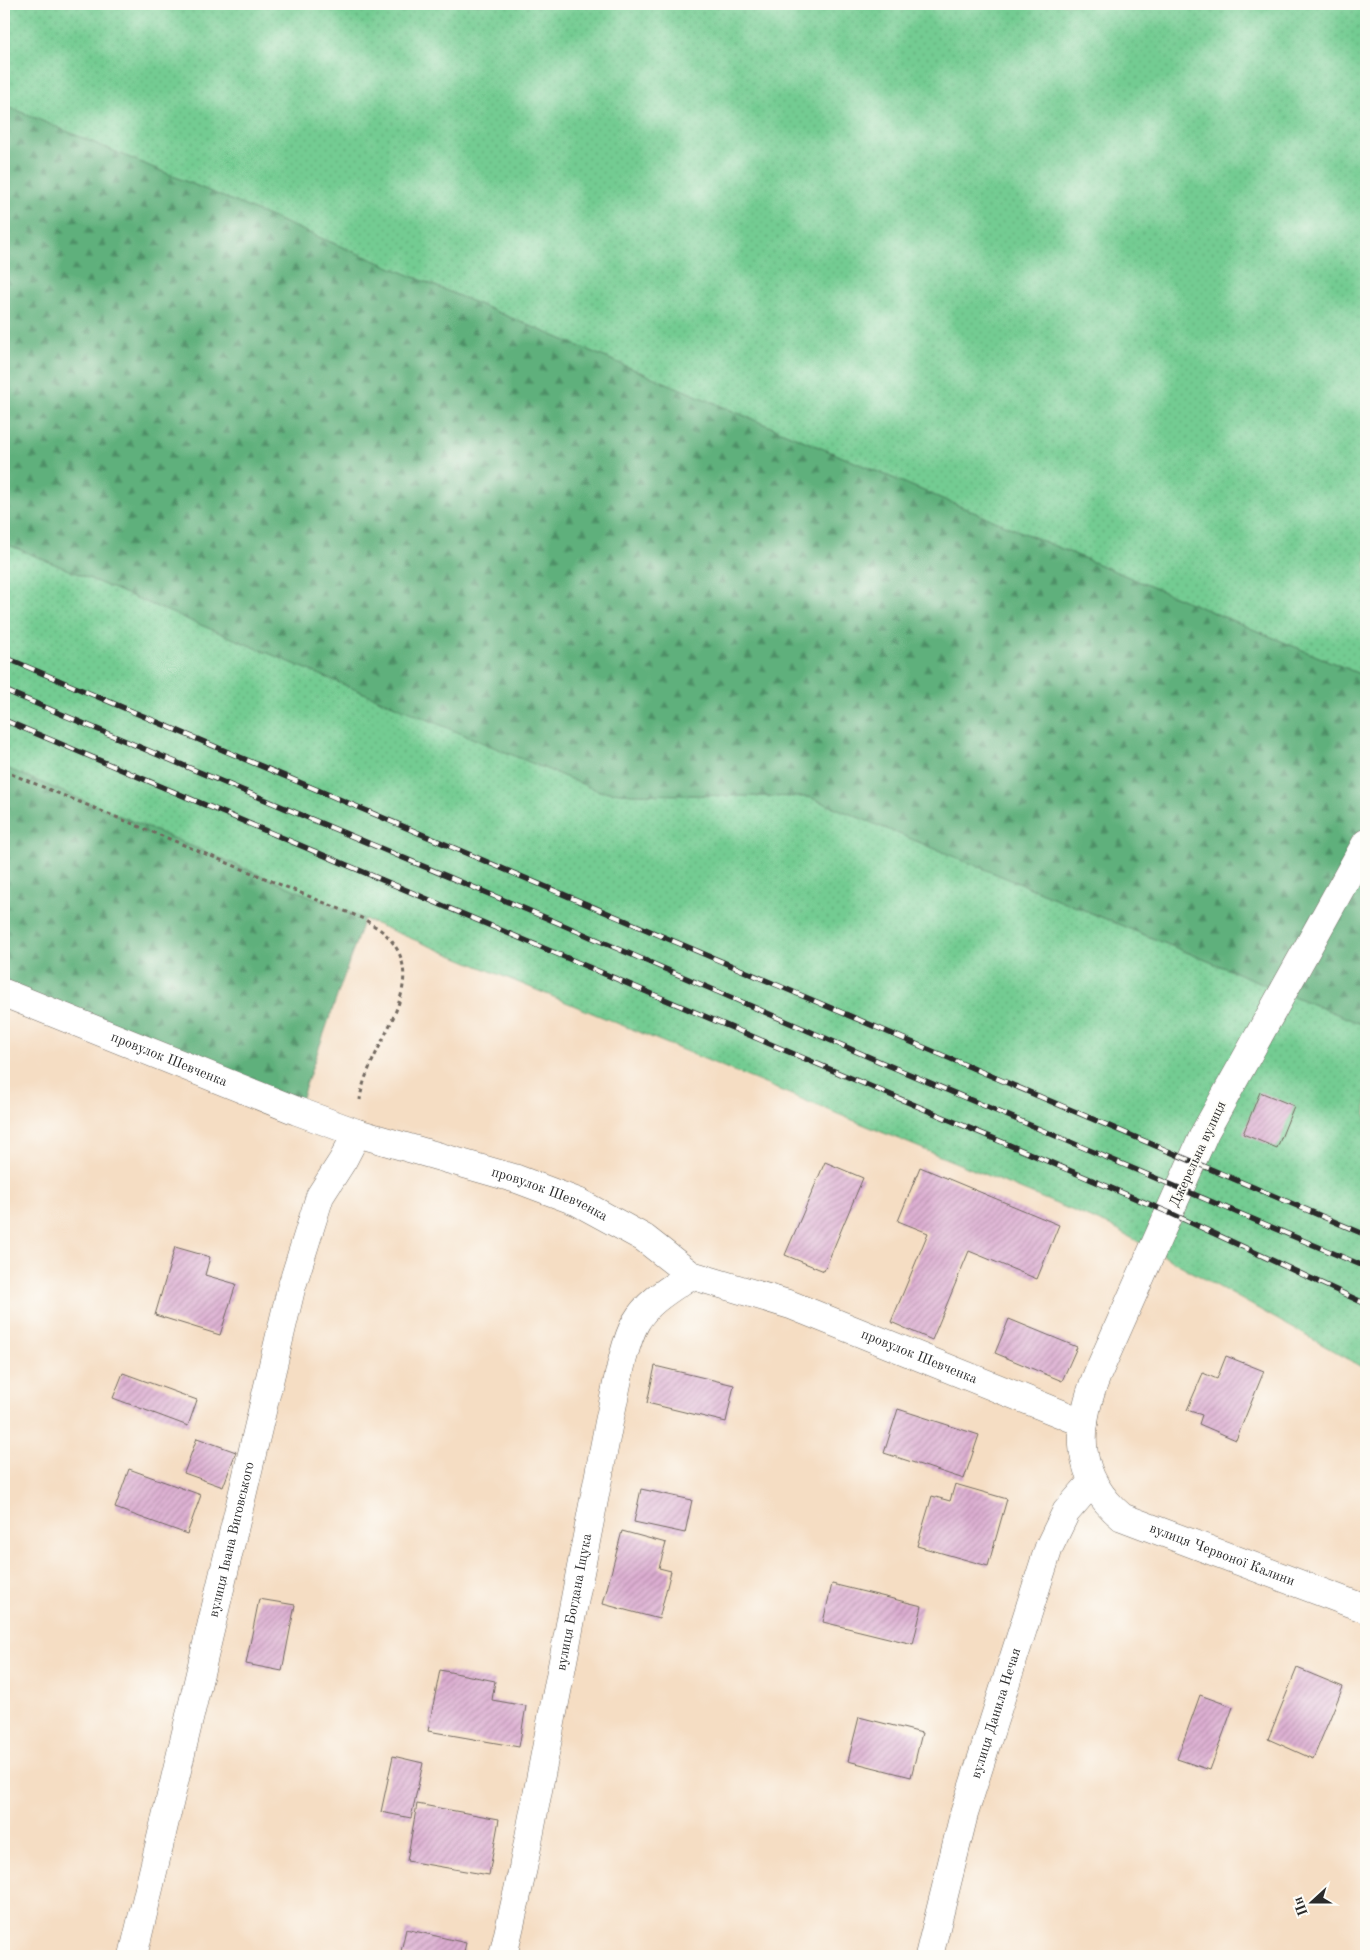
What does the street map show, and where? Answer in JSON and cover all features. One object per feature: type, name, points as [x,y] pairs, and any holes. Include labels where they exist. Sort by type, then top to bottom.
[{"type":"street","name":"Джерельна вулиця","points":[[1092,1482],[1084,1453],[1084,1423],[1087,1399],[1097,1375],[1205,1132],[1366,844]]},
{"type":"street","name":"провулок Шевченка","points":[[4,993],[297,1111],[357,1132],[517,1179],[578,1202],[644,1238],[691,1274],[790,1305],[1084,1423]]},
{"type":"street","name":"вулиця Івана Виговського","points":[[133,1956],[291,1289],[320,1196],[343,1160],[357,1132]]},
{"type":"street","name":"вулиця Богдана Іщука","points":[[503,1956],[523,1868],[609,1422],[625,1355],[636,1322],[654,1301],[691,1274]]},
{"type":"street","name":"вулиця Червоної Калини","points":[[1092,1482],[1106,1503],[1122,1517],[1366,1609]]},
{"type":"street","name":"вулиця Данила Нечая","points":[[929,1956],[964,1814],[1049,1547],[1066,1512],[1092,1482]]},
{"type":"path","points":[[4,771],[364,919],[389,938],[402,960],[404,986],[389,1028],[362,1082],[357,1132]]},
{"type":"green space","points":[[4,4],[1366,4],[1366,679],[1362,675],[4,105]]},
{"type":"green space","points":[[4,105],[1362,675],[1366,679],[1366,1026],[809,797],[633,794],[599,791],[4,543]]},
{"type":"green space","points":[[4,543],[599,791],[633,794],[809,797],[1366,1026],[1366,1369],[1110,1226],[364,919],[4,767]]},
{"type":"green space","points":[[4,767],[364,919],[297,1111],[4,993]]},
{"type":"building","points":[[1260,1092],[1294,1106],[1277,1148],[1243,1134]]},
{"type":"building","points":[[825,1162],[863,1178],[824,1271],[785,1255]]},
{"type":"building","points":[[920,1167],[1059,1225],[1037,1279],[969,1251],[932,1340],[891,1322],[928,1233],[898,1221]]},
{"type":"building","points":[[175,1247],[210,1257],[205,1275],[236,1284],[220,1335],[155,1315]]},
{"type":"building","points":[[1009,1319],[1077,1347],[1062,1381],[995,1353]]},
{"type":"building","points":[[1226,1356],[1264,1371],[1236,1440],[1199,1424],[1202,1415],[1187,1410],[1203,1373],[1217,1379]]},
{"type":"building","points":[[655,1366],[734,1385],[726,1422],[647,1403]]},
{"type":"building","points":[[123,1373],[197,1400],[188,1426],[113,1398]]},
{"type":"building","points":[[898,1409],[979,1435],[964,1479],[884,1453]]},
{"type":"building","points":[[197,1438],[236,1452],[223,1487],[184,1473]]},
{"type":"building","points":[[129,1469],[201,1495],[187,1534],[115,1508]]},
{"type":"building","points":[[955,1484],[1007,1499],[988,1566],[917,1546],[932,1496],[950,1501]]},
{"type":"building","points":[[641,1489],[692,1500],[685,1533],[634,1522]]},
{"type":"building","points":[[622,1531],[666,1543],[659,1568],[671,1571],[659,1619],[603,1604]]},
{"type":"building","points":[[832,1584],[922,1606],[913,1644],[823,1622]]},
{"type":"building","points":[[259,1599],[295,1605],[282,1671],[246,1664]]},
{"type":"building","points":[[1297,1668],[1343,1687],[1313,1759],[1268,1739]]},
{"type":"building","points":[[440,1670],[495,1681],[492,1700],[526,1706],[519,1747],[428,1731]]},
{"type":"building","points":[[1200,1695],[1233,1707],[1210,1770],[1177,1759]]},
{"type":"building","points":[[859,1717],[922,1733],[911,1777],[848,1761]]},
{"type":"building","points":[[393,1756],[423,1763],[411,1818],[381,1812]]},
{"type":"building","points":[[417,1804],[499,1819],[489,1875],[407,1861]]},
{"type":"building","points":[[406,1929],[466,1943],[463,1956],[400,1956]]},
{"type":"railway","points":[[4,657],[1366,1235]]},
{"type":"railway","points":[[4,690],[556,922],[883,1063],[1366,1267]]},
{"type":"railway","points":[[4,720],[1170,1213],[1366,1304]]}]
